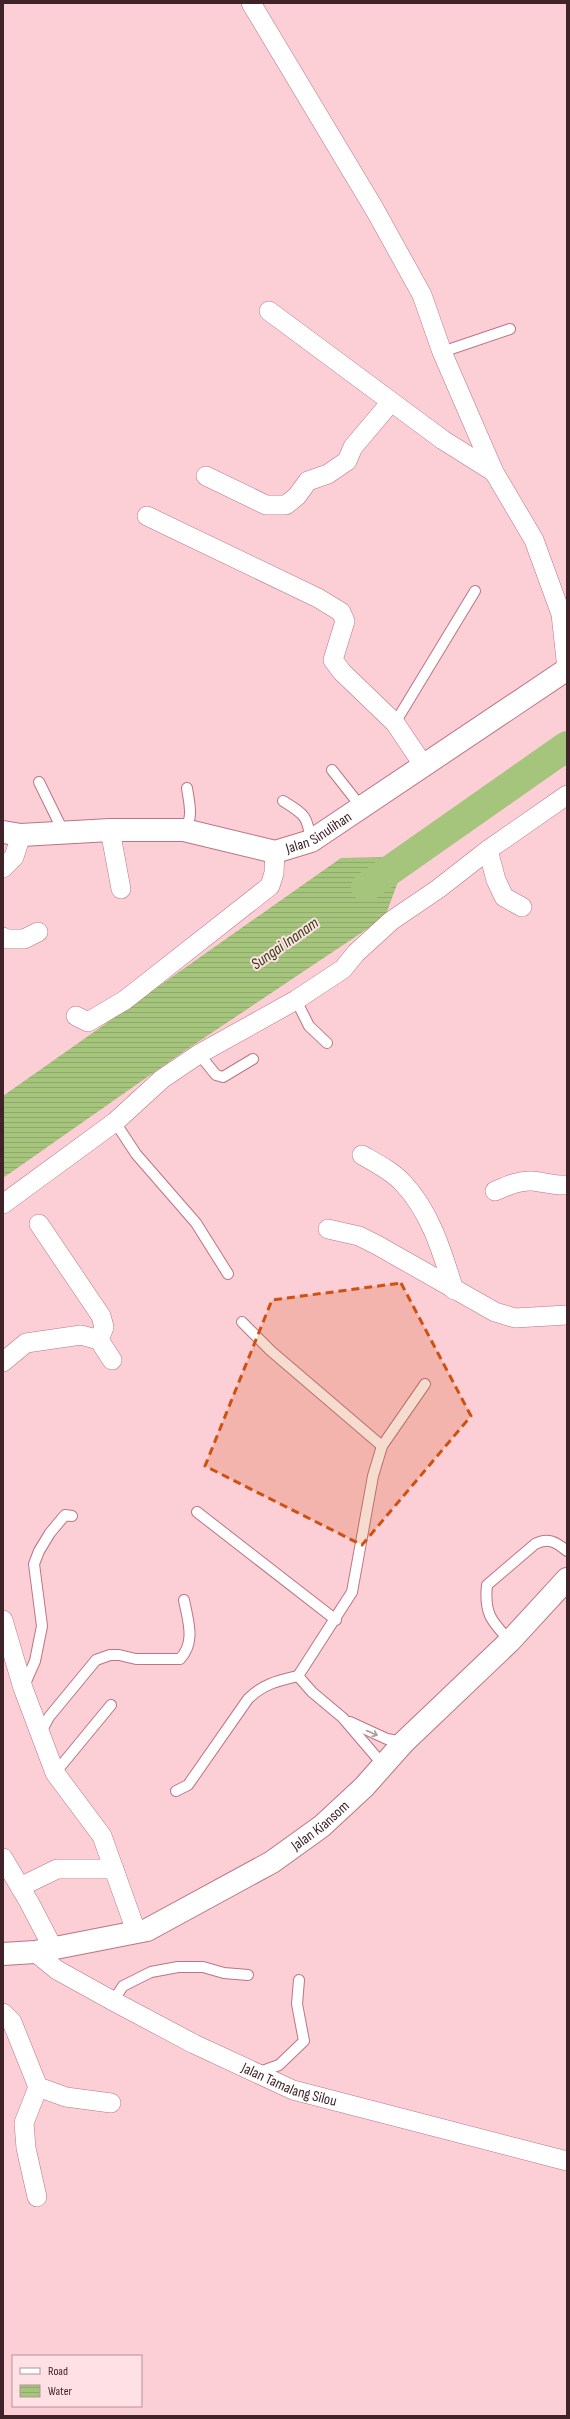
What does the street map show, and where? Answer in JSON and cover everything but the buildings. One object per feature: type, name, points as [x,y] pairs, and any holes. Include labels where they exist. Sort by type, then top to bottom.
[{"type":"street","points":[[251,3],[375,210],[418,288],[442,352],[494,472],[534,540],[561,614],[566,670]]},
{"type":"street","points":[[269,311],[443,440],[494,472]]},
{"type":"street","points":[[206,476],[266,505],[286,505],[297,496],[308,481],[328,474],[347,461],[353,446],[391,402]]},
{"type":"street","points":[[147,516],[318,598],[341,612],[345,621],[333,660],[342,672],[395,723],[424,766]]},
{"type":"street","name":"Jalan Sinulihan","points":[[12,834],[63,831],[184,830],[275,852],[311,841],[566,670]]},
{"type":"street","points":[[3,1204],[115,1122],[162,1079],[199,1054],[296,1000],[343,969],[356,953],[391,920],[438,889],[488,850],[567,795]]},
{"type":"street","points":[[110,830],[121,890]]},
{"type":"street","points":[[3,868],[14,857],[12,834]]},
{"type":"street","points":[[488,850],[496,880],[504,897],[522,908]]},
{"type":"street","points":[[76,1016],[88,1022],[125,1000],[270,886],[274,873],[275,852]]},
{"type":"street","points":[[3,937],[6,939],[24,939],[38,932]]},
{"type":"street","points":[[362,1155],[402,1182],[418,1203],[438,1239],[454,1290]]},
{"type":"street","points":[[495,1191],[519,1182],[532,1181],[553,1186],[567,1185]]},
{"type":"street","points":[[39,1224],[101,1316],[104,1327],[99,1340]]},
{"type":"street","points":[[328,1229],[359,1236],[396,1254],[454,1290],[495,1312],[515,1318],[567,1315]]},
{"type":"street","points":[[3,1362],[26,1343],[81,1335],[99,1340],[112,1360]]},
{"type":"street","name":"Jalan Kiansom","points":[[3,1954],[44,1950],[147,1930],[272,1862],[322,1826],[384,1766],[404,1742],[510,1641],[567,1579]]},
{"type":"street","points":[[3,1620],[23,1688],[55,1773],[102,1836],[136,1931]]},
{"type":"street","points":[[3,1858],[20,1887],[44,1950]]},
{"type":"street","points":[[20,1887],[56,1869],[114,1869]]},
{"type":"street","name":"Jalan Tamalang Silou","points":[[44,1950],[57,1970],[112,2001],[255,2074],[293,2090],[567,2161]]},
{"type":"street","points":[[3,2013],[12,2022],[38,2087],[24,2123],[26,2148],[37,2197]]},
{"type":"street","points":[[38,2087],[66,2097],[111,2103]]},
{"type":"lane","points":[[442,352],[510,329]]},
{"type":"lane","points":[[395,723],[475,591]]},
{"type":"lane","points":[[332,770],[362,808]]},
{"type":"lane","points":[[39,782],[63,831]]},
{"type":"lane","points":[[184,830],[189,825],[190,812],[187,788]]},
{"type":"lane","points":[[283,801],[302,813],[308,822],[311,841]]},
{"type":"lane","points":[[296,1000],[309,1026],[327,1043]]},
{"type":"lane","points":[[199,1054],[216,1074],[223,1076],[253,1059]]},
{"type":"lane","points":[[115,1122],[136,1154],[196,1223],[228,1274]]},
{"type":"lane","points":[[242,1322],[271,1351],[382,1446]]},
{"type":"lane","points":[[176,1791],[188,1785],[248,1699],[259,1688],[268,1683],[298,1676],[336,1620],[352,1592],[373,1476],[382,1446],[424,1384]]},
{"type":"lane","points":[[197,1512],[336,1620]]},
{"type":"lane","points":[[23,1688],[35,1661],[42,1626],[41,1603],[34,1564],[38,1551],[60,1519],[65,1515],[72,1516]]},
{"type":"lane","points":[[510,1641],[488,1615],[485,1602],[487,1585],[534,1544],[543,1539],[556,1542],[567,1551]]},
{"type":"lane","points":[[40,1734],[49,1717],[96,1660],[110,1655],[119,1655],[136,1659],[180,1659],[187,1652],[191,1633],[184,1600]]},
{"type":"lane","points":[[298,1676],[312,1692],[343,1718],[384,1766]]},
{"type":"lane","points":[[55,1773],[112,1706]]},
{"type":"lane","points":[[343,1718],[369,1733],[387,1740],[404,1742]]},
{"type":"lane","points":[[112,2001],[123,1986],[151,1972],[178,1967],[203,1967],[224,1973],[248,1975]]},
{"type":"lane","points":[[255,2074],[279,2065],[304,2041],[298,2004],[299,1980]]},
{"type":"highlighted area","points":[[401,1283],[471,1416],[362,1545],[205,1466],[272,1300]]},
{"type":"water","points":[[395,857],[403,868],[385,917],[183,1052],[3,1178],[3,1096],[341,858]]},
{"type":"waterway","name":"Sungai Inanam","points":[[366,887],[567,746]]}]
